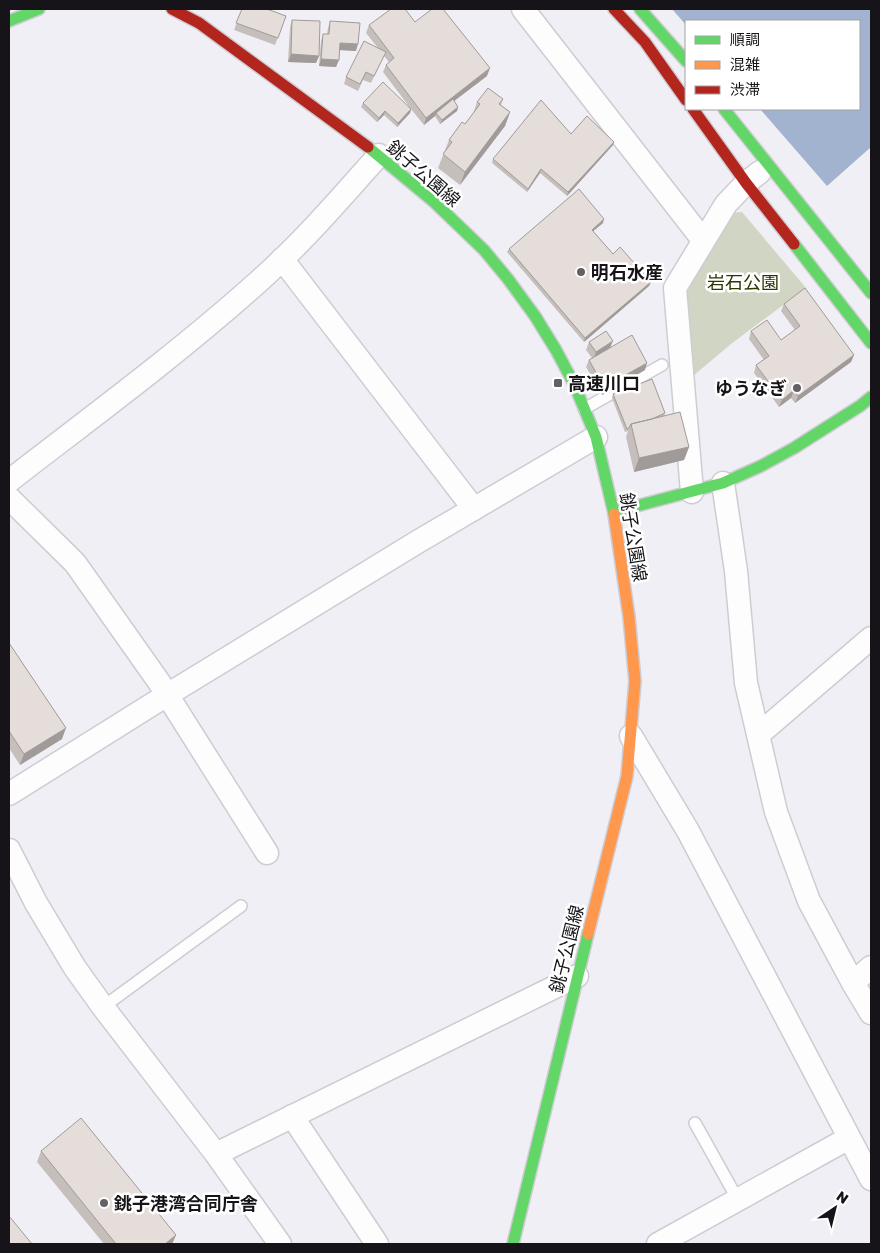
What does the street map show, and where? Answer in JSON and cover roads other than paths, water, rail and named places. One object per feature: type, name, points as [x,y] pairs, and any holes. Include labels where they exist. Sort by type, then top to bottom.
[{"type":"main road","points":[[9,21],[39,9]]},
{"type":"main road","name":"銚子公園線","points":[[172,9],[199,23],[379,155],[433,201],[484,250],[535,316],[556,350],[574,384],[596,437],[614,512],[629,617],[635,681],[627,776],[513,1244]]},
{"type":"main road","points":[[614,9],[645,42],[685,99]]},
{"type":"main road","points":[[640,9],[685,60]]},
{"type":"main road","points":[[694,110],[746,183],[871,343]]},
{"type":"main road","points":[[725,110],[871,293]]},
{"type":"main road","points":[[614,512],[723,483],[761,466],[794,448],[871,397]]},
{"type":"street","points":[[523,9],[703,240]]},
{"type":"street","points":[[9,481],[177,350],[259,282],[310,231],[379,155]]},
{"type":"street","points":[[692,492],[676,288],[726,204],[746,183],[768,166]]},
{"type":"street","points":[[282,259],[474,508]]},
{"type":"street","points":[[9,794],[419,540],[596,437]]},
{"type":"street","points":[[723,483],[736,571],[746,683],[776,812],[809,901],[871,1013]]},
{"type":"street","points":[[9,498],[75,563],[159,682],[267,853]]},
{"type":"street","points":[[758,735],[870,643]]},
{"type":"street","points":[[631,736],[688,831],[871,1179]]},
{"type":"street","points":[[9,850],[36,903],[70,960],[103,1007],[216,1154],[269,1241]]},
{"type":"street","points":[[853,983],[871,967]]},
{"type":"street","points":[[216,1154],[577,976]]},
{"type":"street","points":[[292,1116],[377,1244]]},
{"type":"street","points":[[658,1244],[849,1138]]},
{"type":"lane","points":[[584,409],[662,365]]},
{"type":"lane","points":[[103,1007],[241,906]]},
{"type":"lane","points":[[695,1123],[738,1200]]},
{"type":"water","points":[[672,9],[871,9],[871,147],[827,186],[761,110],[860,110],[860,20],[685,20],[685,24]]},
{"type":"place","name":"明石水産","points":[[581,272]]},
{"type":"place","name":"高速川口","points":[[558,383]]},
{"type":"place","name":"ゆうなぎ","points":[[797,388]]},
{"type":"place","name":"銚子港湾合同庁舎","points":[[104,1203]]},
{"type":"park label","name":"岩石公園","points":[[743,282]]}]
